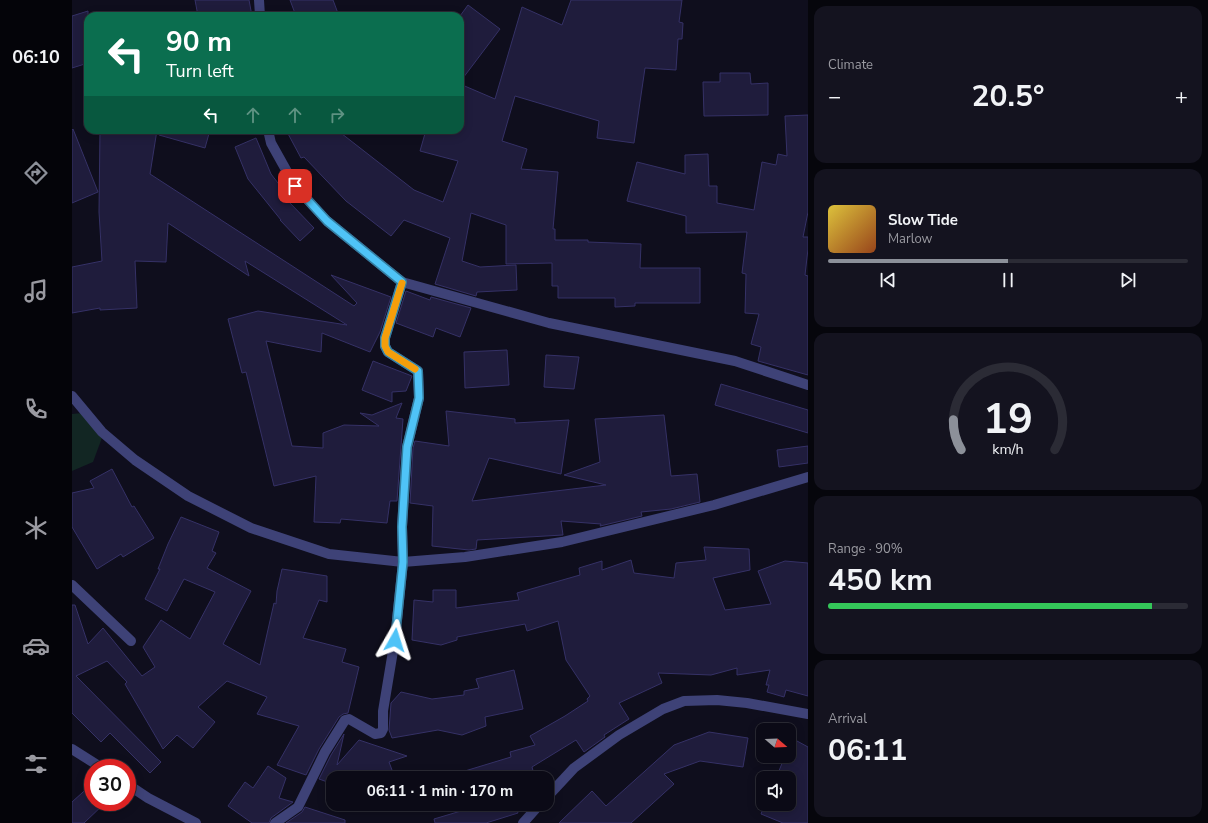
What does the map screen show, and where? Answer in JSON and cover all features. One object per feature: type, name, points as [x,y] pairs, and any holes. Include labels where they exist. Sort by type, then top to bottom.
[{"type":"street","points":[[259,0],[260,12]]},
{"type":"street","points":[[269,134],[271,143],[295,186],[327,221],[402,282],[556,325],[735,361],[808,385]]},
{"type":"street","points":[[275,823],[298,807],[325,752],[345,720],[349,719],[375,734],[381,733],[383,729],[383,711],[395,640],[403,562],[402,527],[407,447],[419,398],[418,371],[388,352],[385,346],[385,338],[402,282]]},
{"type":"street","points":[[72,396],[102,432],[135,460],[188,496],[251,528],[329,554],[403,562],[465,557],[562,542],[714,504],[808,477]]},
{"type":"street","points":[[72,585],[131,641]]},
{"type":"street","points":[[554,789],[574,768],[620,735],[663,709],[684,702],[717,700],[746,703],[808,714]]},
{"type":"street","points":[[72,749],[88,759]]},
{"type":"street","points":[[136,790],[148,798],[196,823]]},
{"type":"street","points":[[523,823],[534,811]]},
{"type":"green space","points":[[82,413],[103,435],[93,462],[72,471],[72,414]]},
{"type":"building","points":[[195,0],[249,0],[251,12],[197,12]]},
{"type":"building","points":[[290,0],[333,0],[338,12],[294,12]]},
{"type":"building","points":[[571,0],[682,0],[679,22],[683,23],[682,39],[678,39],[676,70],[645,68],[634,143],[597,138],[599,121],[515,96],[502,141],[527,149],[521,169],[558,172],[553,229],[555,229],[555,240],[588,240],[588,242],[641,244],[640,268],[700,268],[700,303],[635,303],[635,306],[615,307],[615,298],[558,298],[558,286],[552,286],[552,263],[506,264],[506,225],[471,213],[462,261],[480,267],[516,265],[517,290],[477,292],[476,296],[435,284],[450,238],[404,220],[391,236],[346,201],[304,157],[301,158],[288,134],[342,134],[414,190],[443,202],[458,161],[420,151],[425,134],[464,134],[464,86],[495,99],[522,7],[562,25]]},
{"type":"building","points":[[468,5],[500,29],[464,77],[464,12]]},
{"type":"building","points":[[84,12],[84,64],[72,68],[72,16]]},
{"type":"building","points":[[720,73],[750,73],[751,84],[768,83],[768,115],[704,116],[703,82],[720,82]]},
{"type":"building","points":[[808,115],[808,212],[803,237],[808,237],[805,275],[808,276],[808,375],[758,361],[761,347],[751,344],[759,314],[745,313],[746,274],[742,273],[747,232],[686,233],[686,216],[627,201],[637,162],[685,174],[685,155],[708,154],[709,186],[717,186],[717,203],[754,210],[762,162],[776,165],[778,154],[787,156],[785,116]]},
{"type":"building","points":[[73,129],[98,192],[72,203],[72,130]]},
{"type":"building","points":[[100,134],[156,134],[150,174],[354,306],[357,303],[331,275],[391,297],[380,332],[370,352],[322,333],[321,352],[266,341],[292,446],[323,448],[323,433],[344,425],[379,426],[360,413],[372,415],[402,403],[396,418],[403,419],[397,501],[390,501],[387,523],[341,519],[340,523],[314,522],[316,476],[274,486],[246,372],[242,373],[228,319],[258,311],[347,325],[245,261],[249,276],[168,223],[166,262],[135,261],[137,308],[100,310],[100,308],[72,313],[72,267],[102,261],[99,212]]},
{"type":"building","points":[[159,134],[209,134],[205,148]]},
{"type":"building","points":[[256,138],[271,174],[292,201],[290,203],[314,228],[300,241],[280,220],[248,179],[235,147]]},
{"type":"building","points":[[406,291],[430,300],[431,297],[471,308],[460,337],[436,328],[433,337],[396,323]]},
{"type":"building","points":[[507,350],[509,385],[465,388],[464,352]]},
{"type":"building","points":[[546,355],[579,357],[574,389],[544,387]]},
{"type":"building","points":[[373,361],[412,376],[406,391],[392,392],[392,402],[362,390]]},
{"type":"building","points":[[721,384],[808,410],[808,433],[715,405]]},
{"type":"building","points":[[446,411],[515,419],[515,423],[569,420],[561,474],[489,458],[472,501],[606,485],[564,475],[600,462],[595,419],[664,415],[671,476],[697,474],[700,502],[671,509],[641,512],[642,516],[600,526],[601,524],[561,521],[563,535],[477,540],[476,549],[469,550],[432,546],[433,506],[410,503],[413,448],[415,441],[449,446]]},
{"type":"building","points":[[808,446],[808,463],[779,467],[777,450]]},
{"type":"building","points":[[112,469],[132,507],[134,506],[154,538],[123,557],[121,554],[97,569],[72,527],[72,493],[94,488],[90,481]]},
{"type":"building","points":[[181,517],[219,532],[212,551],[216,553],[207,568],[251,591],[223,644],[260,665],[274,603],[276,604],[277,591],[282,569],[327,576],[327,602],[319,600],[303,638],[346,649],[342,662],[359,667],[348,713],[339,717],[319,749],[306,775],[277,765],[299,726],[257,714],[267,697],[227,681],[198,707],[215,722],[193,748],[177,735],[163,749],[125,684],[127,682],[107,661],[76,676],[161,762],[150,773],[110,733],[101,742],[72,713],[72,605],[75,605],[88,644],[103,628],[142,676],[155,667],[143,647],[161,620],[190,639],[215,592],[184,579],[167,611],[145,599],[160,569],[158,569]]},
{"type":"building","points":[[704,547],[749,549],[750,570],[713,578],[725,610],[771,604],[758,571],[785,561],[808,563],[808,696],[786,690],[784,697],[767,692],[769,685],[766,685],[770,670],[737,675],[737,668],[711,675],[658,673],[662,683],[619,703],[629,719],[604,735],[605,737],[584,752],[576,740],[532,767],[533,771],[465,771],[511,757],[510,752],[535,745],[530,736],[588,701],[587,699],[590,696],[566,660],[558,621],[527,631],[525,624],[457,637],[457,640],[441,645],[412,640],[414,600],[433,602],[433,590],[456,590],[456,608],[519,600],[517,593],[580,575],[579,568],[602,561],[602,570],[631,560],[634,573],[674,578],[676,563],[706,560]]},
{"type":"building","points":[[514,670],[523,709],[485,717],[486,726],[462,735],[438,730],[392,738],[389,730],[391,703],[401,692],[432,699],[464,695],[464,691],[479,688],[476,679]]},
{"type":"building","points":[[709,732],[748,738],[743,767],[700,761],[664,774],[674,784],[631,823],[559,823],[592,791],[606,806],[674,745]]},
{"type":"building","points":[[344,734],[337,765],[359,740],[407,756],[389,762],[392,771],[326,771],[326,782],[319,779]]},
{"type":"building","points":[[797,741],[808,747],[808,823],[783,823],[761,814],[762,811],[796,811],[796,771],[779,771],[782,763],[796,763]]},
{"type":"building","points":[[268,766],[286,778],[279,798],[293,802],[271,818],[269,823],[252,823],[228,806],[245,782],[253,788]]},
{"type":"building","points":[[84,791],[84,811],[97,811],[84,823],[72,823],[72,802]]},
{"type":"building","points":[[305,807],[345,820],[345,823],[286,823],[302,812]]},
{"type":"building","points":[[461,811],[517,811],[518,813],[486,823],[435,823],[434,819]]},
{"type":"slow traffic","points":[[402,283],[385,338],[385,346],[388,352],[415,369]]},
{"type":"route","points":[[295,186],[327,221],[402,282],[385,338],[385,346],[388,352],[418,371],[419,398],[407,447],[402,527],[403,562],[395,640]]}]
